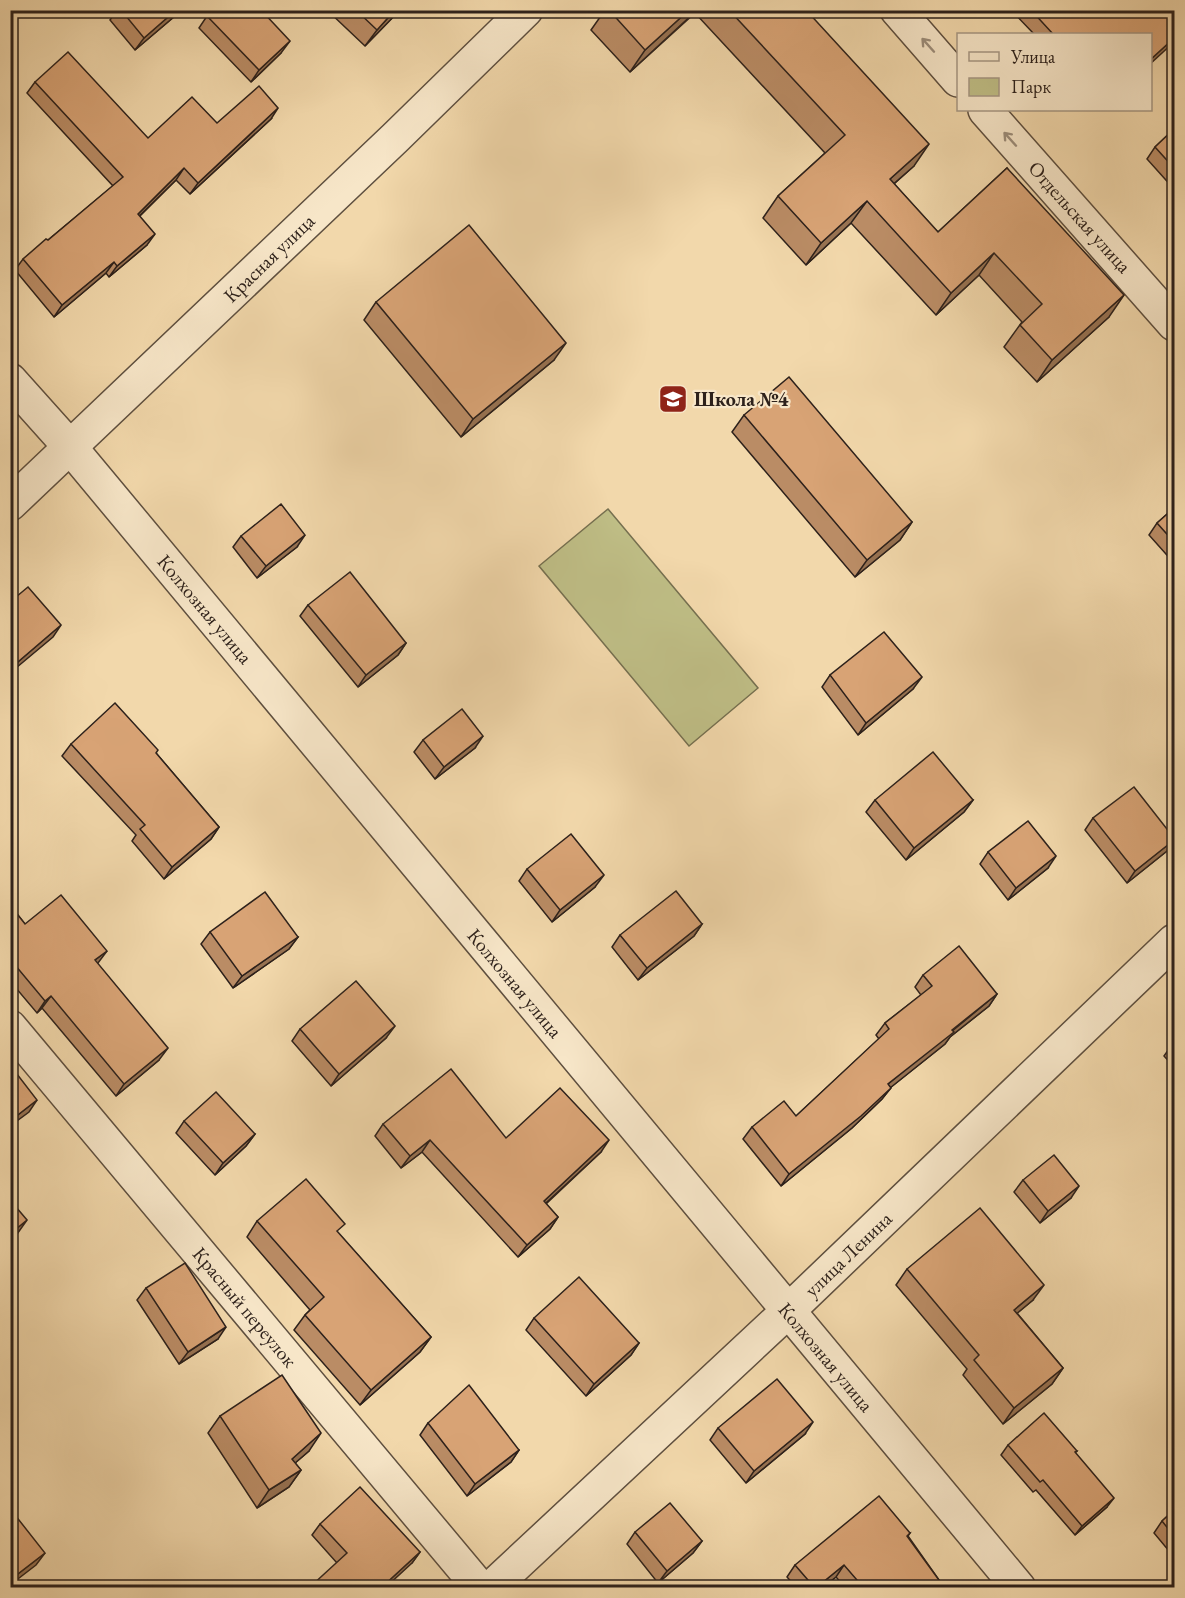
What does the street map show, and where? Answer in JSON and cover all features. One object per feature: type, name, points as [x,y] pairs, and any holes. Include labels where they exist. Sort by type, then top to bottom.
[{"type":"street","name":"Красная улица","points":[[10,504],[395,138],[526,10]]},
{"type":"street","points":[[897,10],[957,79]]},
{"type":"street","name":"Отдельская улица","points":[[986,111],[1174,324]]},
{"type":"street","name":"Колхозная улица","points":[[10,380],[70,447],[1019,1587]]},
{"type":"street","name":"улица Ленина","points":[[491,1587],[788,1311],[1174,941]]},
{"type":"street","name":"Красный переулок","points":[[10,1026],[480,1587]]},
{"type":"green space","points":[[608,509],[758,688],[689,746],[539,566]]},
{"type":"building","points":[[121,10],[176,10],[144,38]]},
{"type":"building","points":[[213,10],[261,10],[290,41],[259,70],[207,16]]},
{"type":"building","points":[[356,10],[395,10],[377,30]]},
{"type":"building","points":[[609,10],[689,10],[645,50]]},
{"type":"building","points":[[729,10],[806,10],[929,144],[890,179],[938,232],[1007,168],[1124,295],[1052,360],[1020,325],[1042,304],[994,253],[951,293],[867,201],[821,243],[778,196],[845,135]]},
{"type":"building","points":[[1031,10],[1166,10],[1174,20],[1174,38],[1152,58],[1152,33],[1052,33]]},
{"type":"building","points":[[68,52],[148,138],[192,97],[217,123],[259,86],[278,108],[198,183],[184,168],[138,214],[155,234],[117,266],[114,262],[62,305],[23,259],[123,177],[35,82]]},
{"type":"building","points":[[1174,129],[1174,168],[1155,147]]},
{"type":"building","points":[[469,225],[566,343],[473,419],[376,302]]},
{"type":"building","points":[[789,377],[912,522],[867,560],[744,415]]},
{"type":"building","points":[[281,504],[305,535],[266,566],[241,536]]},
{"type":"building","points":[[1174,508],[1174,542],[1157,523]]},
{"type":"building","points":[[350,572],[406,643],[366,675],[308,605]]},
{"type":"building","points":[[28,587],[61,625],[12,667],[10,665],[10,602]]},
{"type":"building","points":[[884,632],[922,677],[866,723],[830,675]]},
{"type":"building","points":[[115,703],[158,750],[156,753],[219,827],[172,867],[140,829],[145,825],[71,744]]},
{"type":"building","points":[[462,709],[483,736],[444,767],[423,740]]},
{"type":"building","points":[[933,752],[973,800],[914,848],[875,800]]},
{"type":"building","points":[[1134,787],[1174,838],[1135,871],[1093,818]]},
{"type":"building","points":[[1028,821],[1056,856],[1016,888],[988,852]]},
{"type":"building","points":[[571,834],[604,875],[560,910],[527,869]]},
{"type":"building","points":[[676,891],[702,924],[647,968],[620,935]]},
{"type":"building","points":[[265,892],[298,937],[242,976],[210,932]]},
{"type":"building","points":[[61,895],[107,951],[95,960],[168,1048],[124,1084],[51,996],[45,1001],[10,959],[10,905],[25,924]]},
{"type":"building","points":[[959,946],[997,994],[952,1030],[954,1032],[888,1084],[891,1088],[861,1116],[789,1174],[752,1127],[784,1101],[796,1116],[889,1029],[885,1023],[932,986],[923,975]]},
{"type":"building","points":[[356,981],[395,1026],[339,1074],[300,1029]]},
{"type":"building","points":[[10,1065],[37,1100],[10,1121]]},
{"type":"building","points":[[451,1069],[506,1138],[560,1088],[609,1140],[544,1201],[558,1217],[527,1245],[430,1140],[410,1156],[383,1124]]},
{"type":"building","points":[[216,1092],[255,1134],[223,1163],[184,1121]]},
{"type":"building","points":[[1054,1155],[1079,1186],[1048,1211],[1023,1180]]},
{"type":"building","points":[[306,1179],[345,1224],[337,1231],[431,1337],[371,1390],[305,1315],[324,1297],[257,1221]]},
{"type":"building","points":[[10,1200],[27,1220],[10,1234]]},
{"type":"building","points":[[980,1208],[1044,1285],[1014,1310],[1063,1368],[1014,1408],[974,1360],[979,1355],[907,1269]]},
{"type":"building","points":[[185,1263],[226,1327],[188,1352],[146,1288]]},
{"type":"building","points":[[579,1277],[639,1343],[594,1384],[534,1318]]},
{"type":"building","points":[[282,1375],[321,1433],[292,1459],[301,1470],[269,1490],[220,1416]]},
{"type":"building","points":[[777,1379],[813,1422],[754,1471],[718,1428]]},
{"type":"building","points":[[469,1385],[519,1450],[475,1484],[428,1423]]},
{"type":"building","points":[[1044,1413],[1114,1498],[1082,1526],[1043,1480],[1040,1482],[1008,1445]]},
{"type":"building","points":[[360,1487],[420,1552],[382,1587],[310,1587],[347,1553],[320,1524]]},
{"type":"building","points":[[879,1496],[910,1533],[907,1536],[944,1587],[863,1587],[844,1565],[814,1587],[795,1565]]},
{"type":"building","points":[[670,1503],[702,1541],[667,1571],[635,1532]]},
{"type":"building","points":[[1174,1510],[1174,1536],[1162,1521]]},
{"type":"building","points":[[15,1515],[45,1553],[10,1580],[10,1519]]},
{"type":"place","name":"Школа №4","points":[[673,399]]}]
